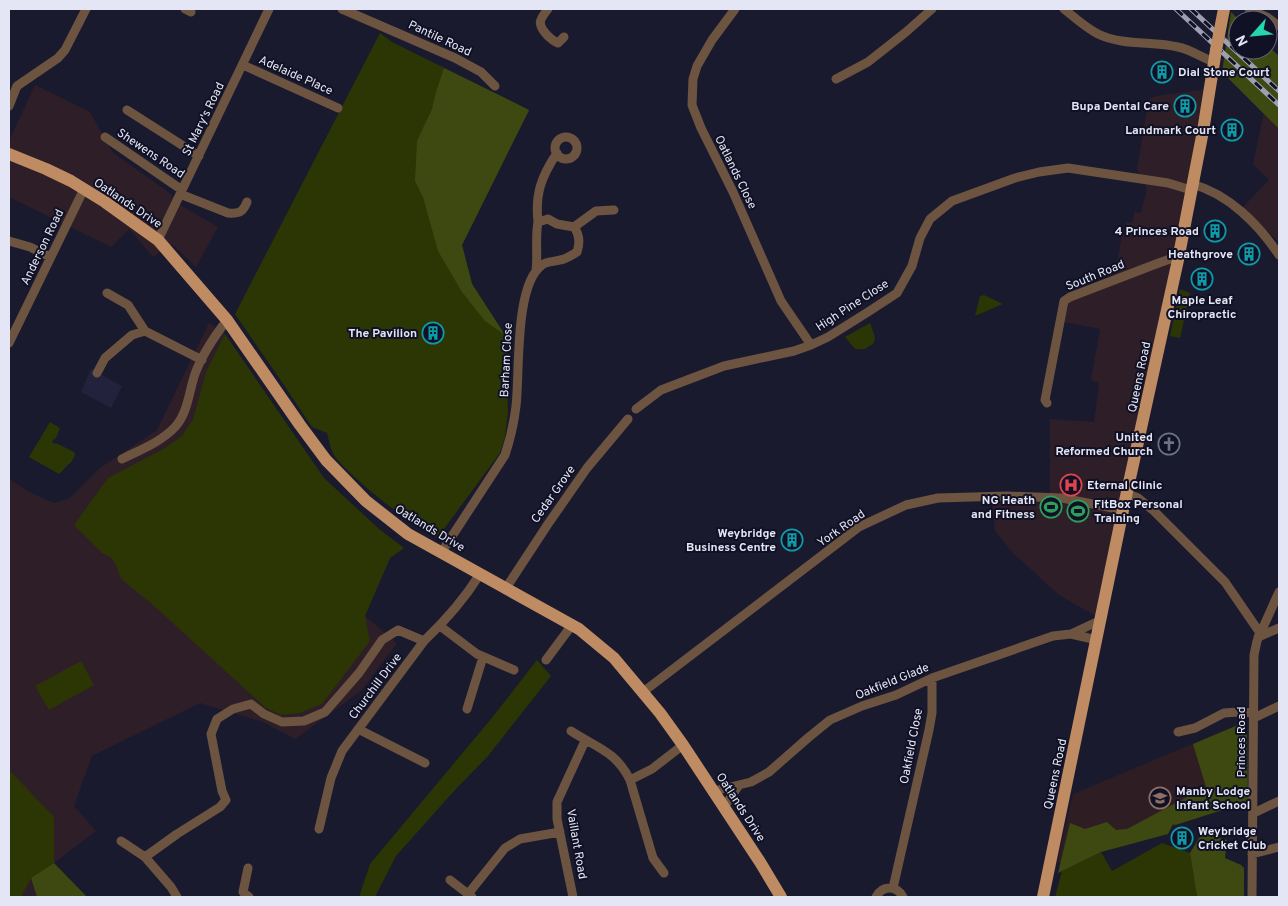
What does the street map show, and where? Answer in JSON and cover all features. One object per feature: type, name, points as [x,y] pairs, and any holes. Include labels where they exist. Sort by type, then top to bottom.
[{"type":"main road","name":"Queens Road","points":[[1043,897],[1123,510],[1178,260],[1224,9]]},
{"type":"main road","name":"Oatlands Drive","points":[[9,154],[59,175],[84,189],[106,202],[158,240],[227,320],[300,425],[336,471],[366,501],[393,523],[441,553],[588,635],[614,658],[643,692],[683,745],[781,897]]},
{"type":"street","points":[[9,106],[17,86],[58,58],[65,50],[86,9]]},
{"type":"street","name":"St Mary's Road","points":[[158,240],[269,9]]},
{"type":"street","name":"Pantile Road","points":[[342,9],[455,58],[481,72],[495,86]]},
{"type":"street","points":[[548,9],[541,18],[540,25],[542,29],[554,42],[558,43],[564,37]]},
{"type":"street","name":"Oatlands Close","points":[[735,9],[696,66],[693,80],[692,105],[781,301],[811,345]]},
{"type":"street","points":[[836,79],[868,62],[932,9]]},
{"type":"street","points":[[1064,9],[1097,34],[1136,43],[1181,47],[1202,58],[1215,56]]},
{"type":"street","points":[[1249,9],[1262,14],[1279,26]]},
{"type":"street","name":"Adelaide Place","points":[[243,65],[338,108]]},
{"type":"street","points":[[127,110],[198,156]]},
{"type":"street","name":"Shewens Road","points":[[105,137],[181,192],[228,214],[236,214],[243,211],[247,202]]},
{"type":"street","points":[[536,271],[538,255],[536,231],[538,222],[536,204],[539,188],[546,170],[557,154]]},
{"type":"street","name":"High Pine Close","points":[[636,409],[661,390],[716,369],[811,345],[828,337],[896,293],[912,266],[920,238],[930,219],[952,201],[1014,178],[1056,169],[1084,170],[1168,183],[1177,187],[1192,187]]},
{"type":"street","points":[[1192,187],[1214,193],[1239,210],[1260,229],[1279,255]]},
{"type":"street","name":"Anderson Road","points":[[9,343],[84,189]]},
{"type":"street","points":[[538,222],[548,219],[557,224],[574,227],[596,211],[614,210]]},
{"type":"street","points":[[536,271],[543,263],[562,260],[577,252],[580,244],[574,227]]},
{"type":"street","points":[[9,242],[30,248],[50,257]]},
{"type":"street","name":"South Road","points":[[1047,403],[1045,400],[1064,301],[1156,264],[1170,259],[1178,260]]},
{"type":"street","name":"Barham Close","points":[[441,553],[507,450],[516,408],[522,312],[528,285],[536,271]]},
{"type":"street","points":[[107,293],[128,305],[145,331],[202,360]]},
{"type":"street","points":[[122,459],[160,439],[176,427],[185,413],[196,372],[212,339],[227,320]]},
{"type":"street","points":[[97,372],[105,358],[132,334],[145,331]]},
{"type":"street","name":"Cedar Grove","points":[[506,588],[587,468],[628,420]]},
{"type":"street","points":[[1128,494],[1138,498],[1154,512],[1216,572],[1225,582],[1259,635],[1279,628]]},
{"type":"street","name":"York Road","points":[[643,692],[859,527],[906,505],[938,498],[1006,496],[1062,498],[1123,510]]},
{"type":"street","name":"Churchill Drive","points":[[319,828],[331,778],[342,751],[424,641],[440,626],[469,591],[480,574]]},
{"type":"street","name":"Princes Road","points":[[1252,897],[1254,813],[1253,663],[1259,635],[1279,592]]},
{"type":"street","name":"Oakfield Glade","points":[[714,791],[751,782],[769,772],[830,720],[862,706],[896,695],[932,678],[1053,636],[1071,634],[1101,620]]},
{"type":"street","points":[[546,660],[572,625]]},
{"type":"street","points":[[440,626],[462,644],[483,657],[514,670]]},
{"type":"street","points":[[145,858],[177,834],[220,808],[226,800],[222,791],[211,734],[217,720],[233,709],[251,704],[264,714],[282,722],[304,720],[325,712],[358,673],[382,640],[398,630],[424,641]]},
{"type":"street","name":"Oakfield Glade","points":[[1071,634],[1097,640]]},
{"type":"street","points":[[467,709],[483,657]]},
{"type":"street","name":"Oakfield Close","points":[[894,888],[932,712],[932,678]]},
{"type":"street","points":[[1178,732],[1195,728],[1224,713],[1238,712],[1254,716],[1279,706]]},
{"type":"street","points":[[358,729],[425,763]]},
{"type":"street","points":[[571,731],[610,753],[624,768],[630,780],[653,858],[664,874]]},
{"type":"street","name":"Vaillant Road","points":[[573,897],[557,819],[557,802],[586,740]]},
{"type":"street","points":[[630,780],[652,769],[683,745]]},
{"type":"street","points":[[724,807],[739,785]]},
{"type":"street","points":[[1254,813],[1279,801]]},
{"type":"street","points":[[450,880],[470,896],[505,848],[520,839],[560,832]]},
{"type":"street","points":[[121,841],[145,858],[171,887],[177,897]]},
{"type":"street","points":[[1252,854],[1279,847]]},
{"type":"street","points":[[248,868],[243,892],[249,897]]},
{"type":"street","points":[[876,897],[884,888],[894,888],[904,897]]},
{"type":"shaded area","points":[[35,85],[90,112],[113,153],[170,193],[182,206],[218,227],[196,267],[172,244],[153,257],[129,229],[111,247],[9,197],[9,141]]},
{"type":"shaded area","points":[[1210,89],[1099,618],[1059,595],[1013,553],[995,531],[991,494],[1050,498],[1050,419],[1094,422],[1099,383],[1091,380],[1100,329],[1064,322],[1068,304],[1073,300],[1113,284],[1123,229],[1125,229],[1126,222],[1132,223],[1135,212],[1141,213],[1147,188],[1137,169],[1149,99],[1156,96]]},
{"type":"shaded area","points":[[1264,112],[1279,129],[1279,242],[1242,208],[1269,180],[1253,164]]},
{"type":"shaded area","points":[[209,323],[225,334],[324,478],[379,529],[404,548],[390,558],[365,616],[397,643],[361,691],[295,739],[263,722],[200,703],[92,756],[74,806],[96,831],[54,863],[87,897],[9,897],[9,479],[31,493],[54,503],[70,498],[100,468],[157,430]]},
{"type":"shaded area","points":[[91,369],[122,386],[111,408],[81,392]]},
{"type":"shaded area","name":"Manby Lodge Infant School","points":[[1238,725],[1247,733],[1248,802],[1057,863],[1073,794]]},
{"type":"green space","points":[[1228,32],[1228,60],[1278,60],[1279,56],[1279,129],[1222,72]]},
{"type":"green space","points":[[380,33],[392,42],[529,110],[462,245],[472,284],[505,335],[508,412],[505,437],[500,453],[438,537],[428,533],[399,514],[366,488],[341,463],[334,455],[327,433],[312,427],[235,314]]},
{"type":"green space","points":[[444,68],[529,110],[462,245],[472,284],[505,335],[485,321],[462,292],[438,251],[423,197],[415,181],[417,141],[432,109]]},
{"type":"green space","points":[[1180,289],[1190,293],[1180,338],[1170,336]]},
{"type":"green space","points":[[984,295],[1003,304],[975,316],[980,296]]},
{"type":"green space","points":[[870,323],[875,337],[874,343],[865,349],[855,349],[845,337]]},
{"type":"green space","points":[[225,334],[324,478],[379,529],[404,548],[390,558],[365,616],[370,641],[322,704],[300,713],[281,715],[266,708],[152,604],[121,579],[116,565],[111,558],[102,553],[74,525],[108,478],[165,448],[182,436],[193,419],[206,372]]},
{"type":"green space","points":[[50,422],[60,428],[56,438],[52,441],[53,443],[74,452],[75,455],[72,461],[59,474],[29,457]]},
{"type":"green space","points":[[537,660],[551,676],[488,756],[396,856],[375,897],[359,897],[370,864],[491,719]]},
{"type":"green space","points":[[81,661],[94,685],[49,710],[35,686]]},
{"type":"green space","points":[[1238,725],[1247,733],[1248,802],[1175,825],[1173,824],[1168,834],[1101,852],[1058,873],[1070,823],[1085,829],[1107,822],[1116,830],[1127,829],[1206,787],[1193,744]]},
{"type":"green space","points":[[9,770],[54,817],[54,863],[31,878],[21,897],[9,897]]},
{"type":"green space","points":[[1204,834],[1227,840],[1225,858],[1244,868],[1244,897],[1197,897],[1190,853],[1199,838]]},
{"type":"green space","points":[[1162,843],[1190,853],[1197,897],[1055,897],[1062,871],[1101,852],[1112,871]]},
{"type":"green space","points":[[54,863],[87,897],[37,897],[31,878]]},
{"type":"railway","points":[[1176,9],[1279,105]]},
{"type":"railway","points":[[1191,9],[1279,91]]},
{"type":"place","name":"Dial Stone Court","points":[[1162,72]]},
{"type":"place","name":"Bupa Dental Care","points":[[1185,106]]},
{"type":"place","name":"Landmark Court","points":[[1232,130]]},
{"type":"place","name":"4 Princes Road","points":[[1215,231]]},
{"type":"place","name":"Heathgrove","points":[[1249,254]]},
{"type":"place","name":"Maple Leaf Chiropractic","points":[[1202,279]]},
{"type":"place","name":"The Pavilion","points":[[433,333]]},
{"type":"place","name":"United Reformed Church","points":[[1169,444]]},
{"type":"place","name":"Eternal Clinic","points":[[1071,485]]},
{"type":"place","name":"NG Heath and Fitness","points":[[1051,507]]},
{"type":"place","name":"FitBox Personal Training","points":[[1078,511]]},
{"type":"place","name":"Weybridge Business Centre","points":[[792,540]]},
{"type":"place","name":"Manby Lodge Infant School","points":[[1160,798]]},
{"type":"place","name":"Weybridge Cricket Club","points":[[1182,838]]}]
